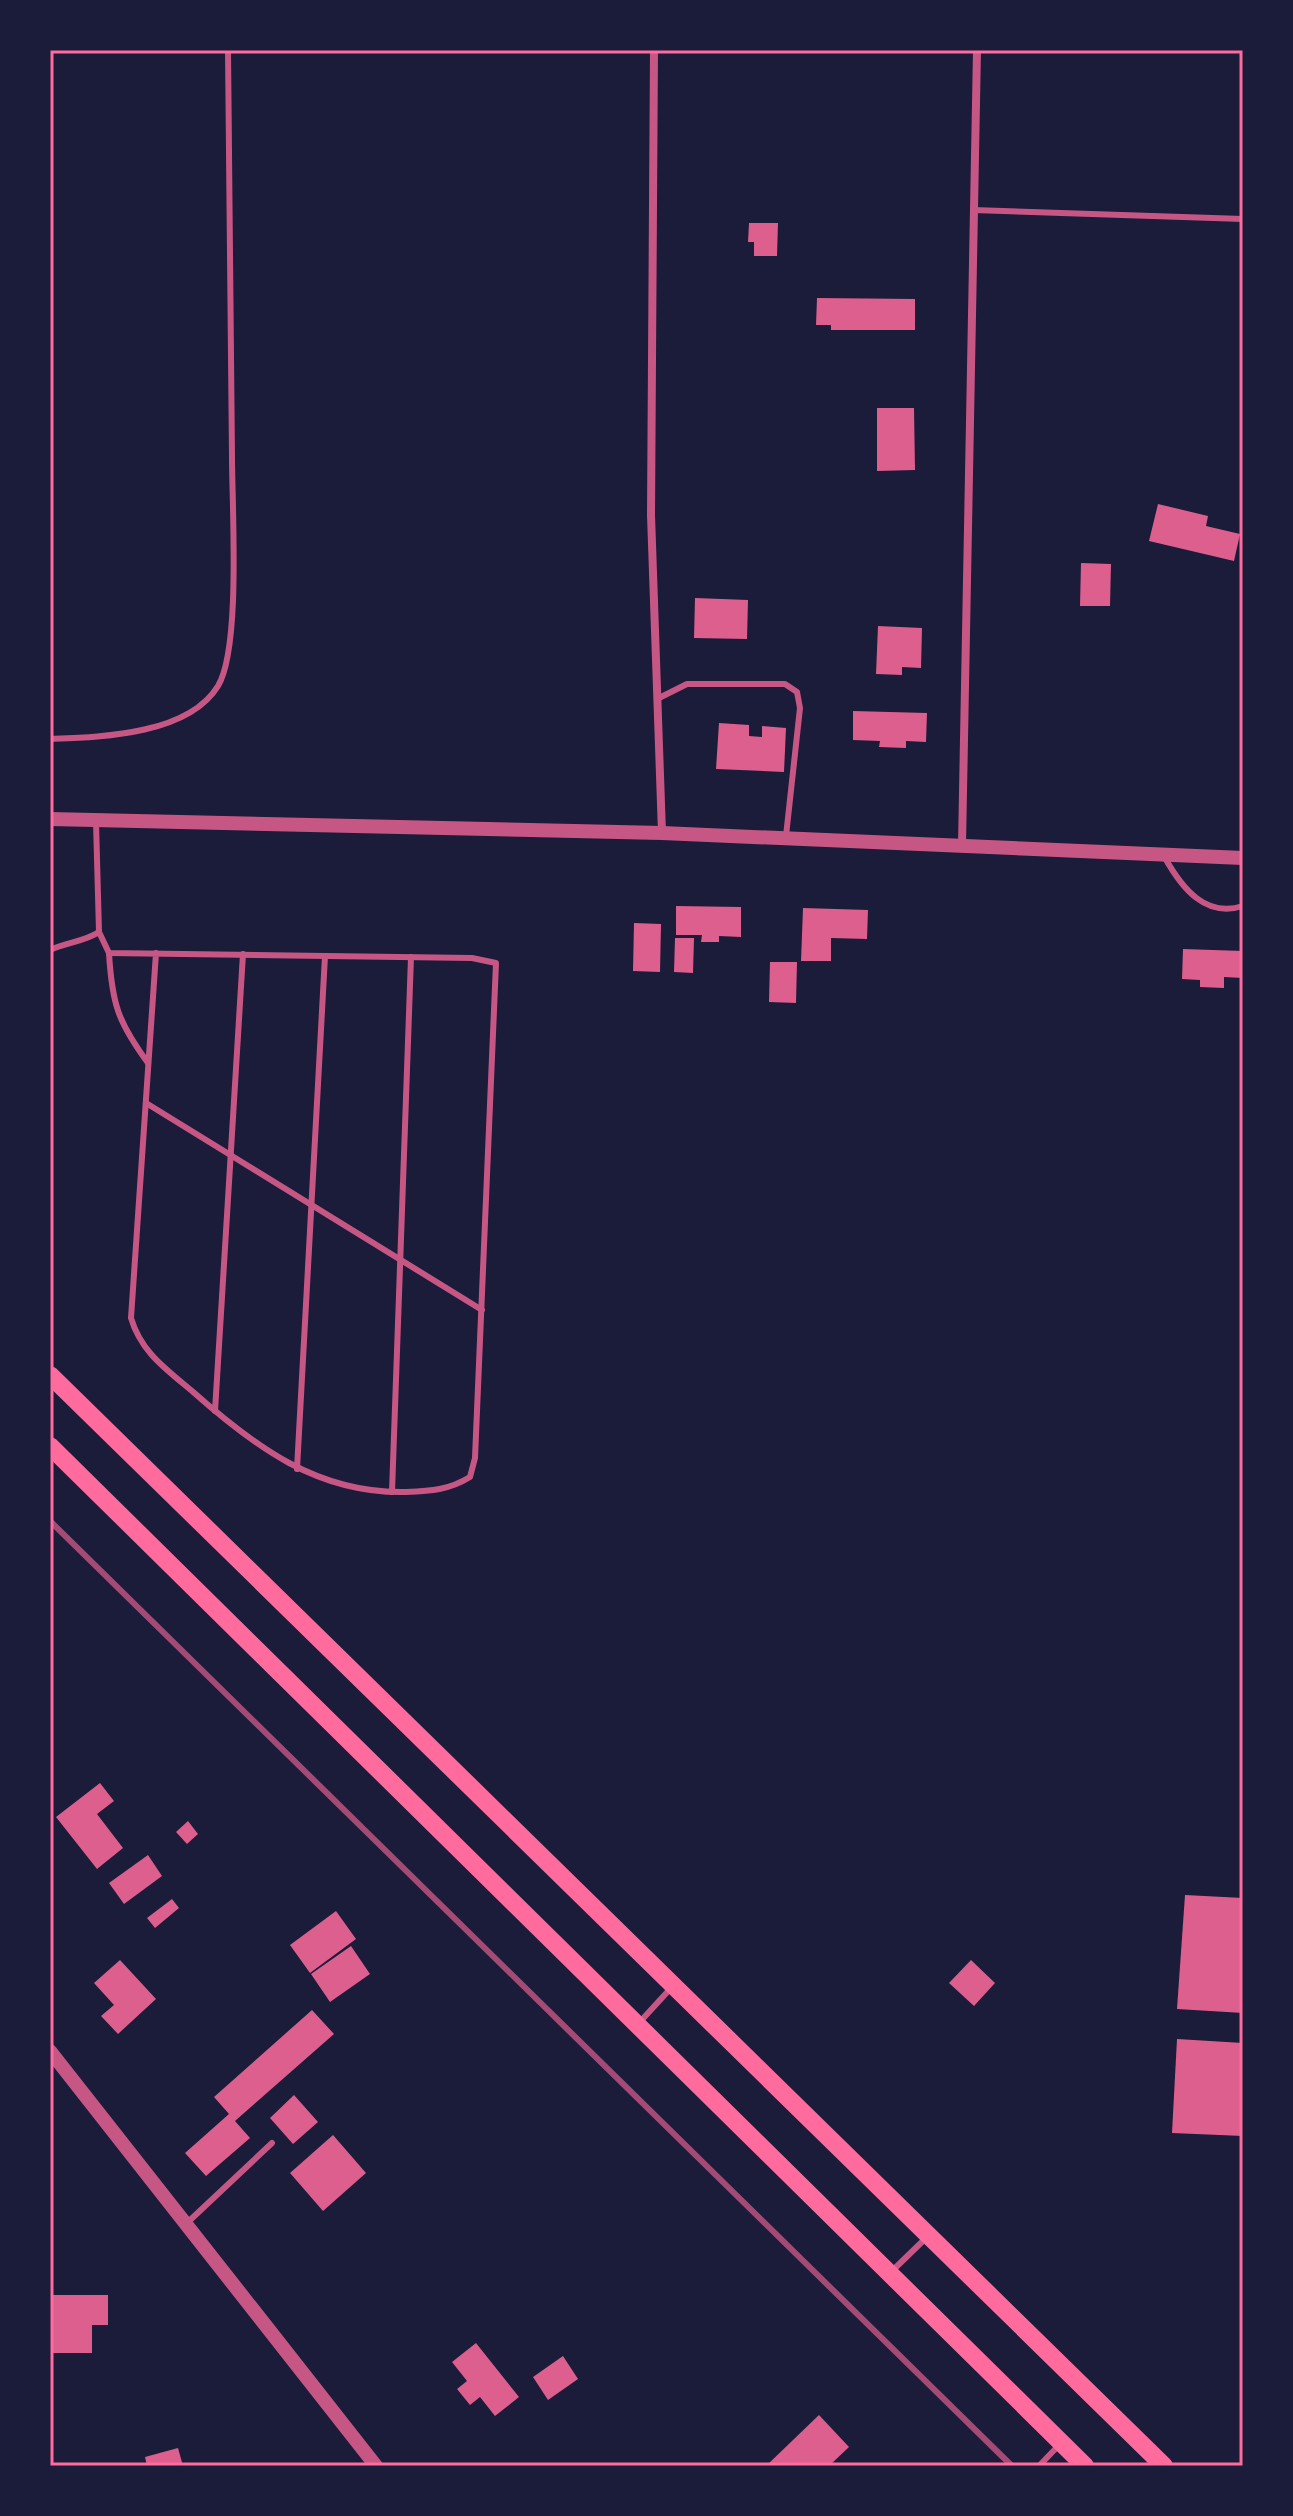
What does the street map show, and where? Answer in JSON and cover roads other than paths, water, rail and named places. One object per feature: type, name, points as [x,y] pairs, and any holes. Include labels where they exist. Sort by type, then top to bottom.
[{"type":"main road","points":[[50,1375],[1164,2466]]},
{"type":"main road","points":[[50,1446],[1085,2466]]},
{"type":"street","points":[[654,50],[650,342],[662,833]]},
{"type":"street","points":[[962,845],[977,50]]},
{"type":"street","points":[[50,819],[662,833],[1243,858]]},
{"type":"street","points":[[50,2051],[376,2466]]},
{"type":"lane","points":[[50,739],[97,737],[156,727],[197,708],[217,688],[229,661],[233,546],[228,50]]},
{"type":"lane","points":[[973,210],[1243,219]]},
{"type":"lane","points":[[657,699],[687,684],[785,684],[797,692],[800,708],[786,838]]},
{"type":"lane","points":[[96,819],[99,932],[109,953],[112,999],[118,1018],[148,1063]]},
{"type":"lane","points":[[1164,855],[1181,886],[1209,907],[1229,910],[1243,906]]},
{"type":"lane","points":[[50,950],[68,941],[88,940],[99,932]]},
{"type":"lane","points":[[109,953],[156,953],[243,954],[472,958],[496,963],[475,1458],[470,1477],[444,1490],[392,1492],[348,1489],[297,1469],[215,1411],[147,1352],[137,1338],[131,1318],[156,953]]},
{"type":"lane","points":[[215,1411],[243,954]]},
{"type":"lane","points":[[297,1469],[325,956]]},
{"type":"lane","points":[[392,1492],[411,957]]},
{"type":"lane","points":[[146,1103],[311,1208],[482,1310]]},
{"type":"lane","points":[[638,2025],[674,1986]]},
{"type":"lane","points":[[186,2224],[272,2143]]},
{"type":"lane","points":[[890,2274],[929,2236]]},
{"type":"lane","points":[[1039,2466],[1061,2442]]},
{"type":"railway","points":[[50,1521],[1012,2466]]}]
